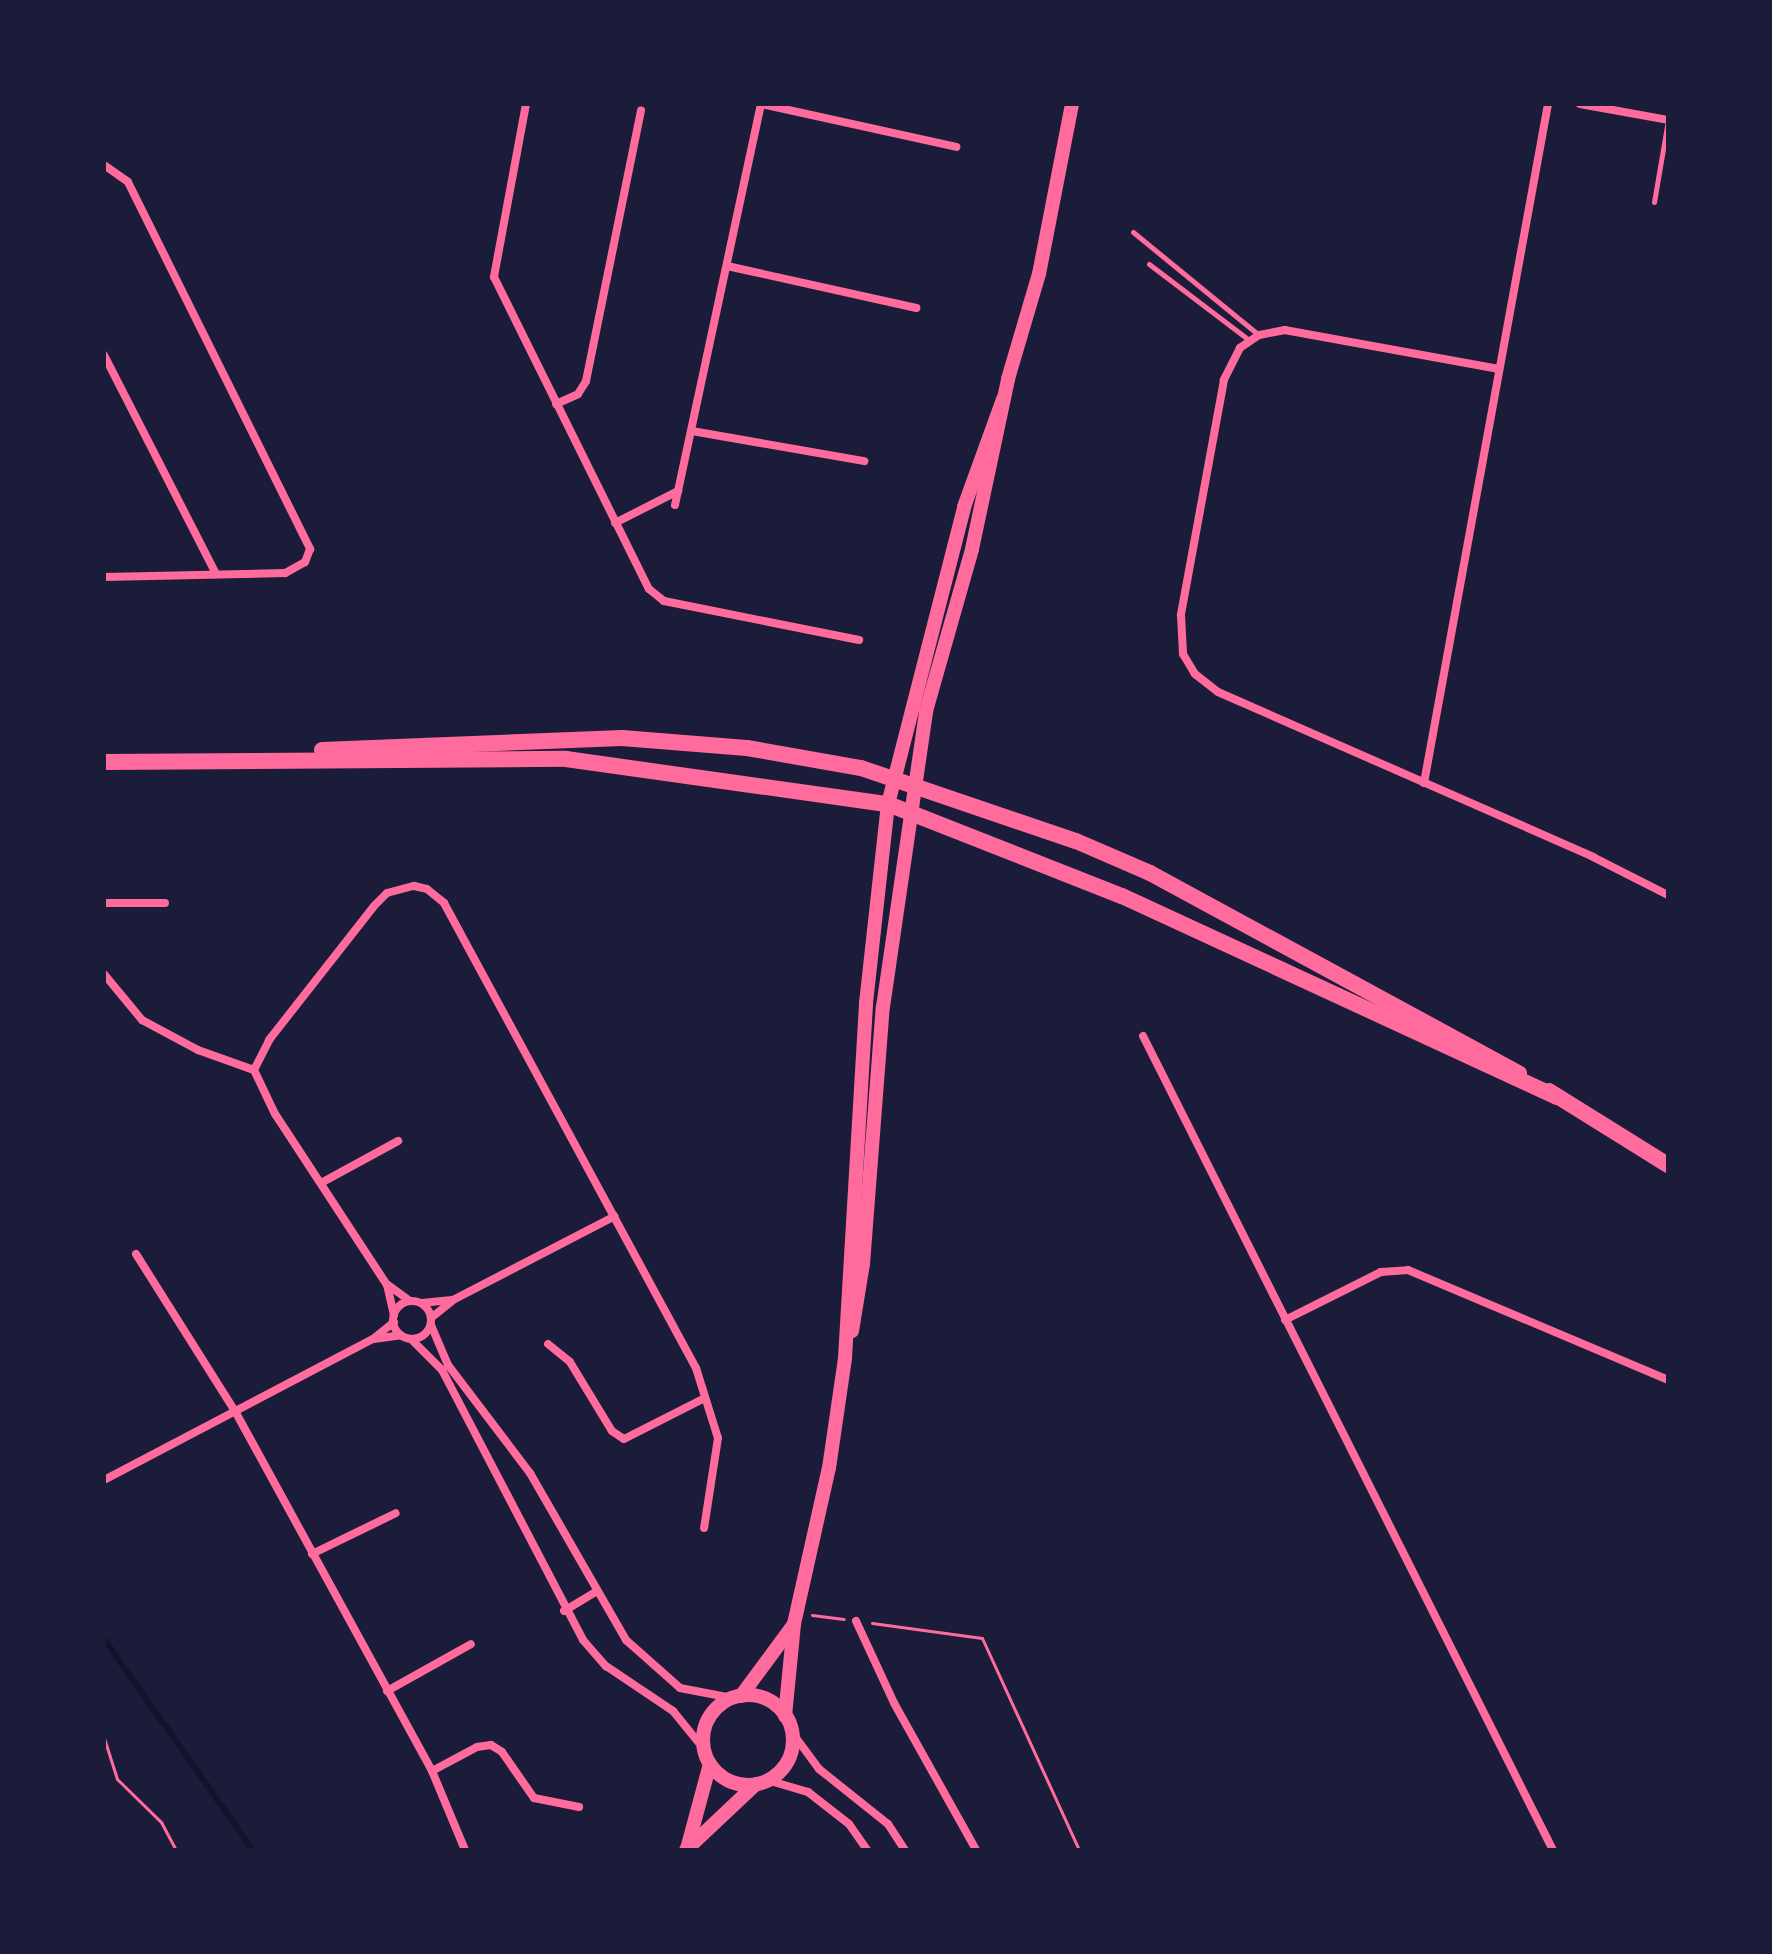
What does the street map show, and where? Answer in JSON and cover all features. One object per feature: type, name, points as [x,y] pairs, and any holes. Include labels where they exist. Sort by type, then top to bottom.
[{"type":"main road","points":[[281,758],[369,747],[622,738],[747,748],[894,778],[1076,841],[1150,873],[1490,1055],[1668,1165]]},
{"type":"main road","points":[[104,762],[281,758],[566,759],[888,804],[912,811],[1274,963],[1557,1097]]},
{"type":"street","points":[[526,104],[493,270],[615,523],[655,596],[859,640]]},
{"type":"street","points":[[675,505],[761,104],[956,147]]},
{"type":"street","points":[[845,1358],[866,1003],[888,804],[964,507],[1003,399],[1039,274],[1072,104]]},
{"type":"street","points":[[1424,783],[1548,104]]},
{"type":"street","points":[[1580,104],[1668,120]]},
{"type":"street","points":[[556,404],[578,394],[586,381],[641,111]]},
{"type":"street","points":[[104,165],[128,182],[309,541],[307,559],[292,571],[105,575]]},
{"type":"street","points":[[727,266],[916,308]]},
{"type":"street","points":[[1499,369],[1285,330],[1249,340],[1230,359],[1224,380],[1181,615],[1183,654],[1195,674],[1218,692],[1668,895]]},
{"type":"street","points":[[104,355],[216,574]]},
{"type":"street","points":[[785,1716],[795,1618],[829,1468],[863,1264],[883,1007],[926,711],[976,534],[1003,399]]},
{"type":"street","points":[[692,431],[864,461]]},
{"type":"street","points":[[615,523],[678,491]]},
{"type":"street","points":[[254,1070],[269,1040],[382,897],[405,887],[427,889],[444,903],[696,1368],[718,1449],[704,1528]]},
{"type":"street","points":[[104,903],[165,903]]},
{"type":"street","points":[[105,978],[142,1020],[198,1050],[254,1070],[321,1183],[387,1285],[394,1319],[401,1335]]},
{"type":"street","points":[[1143,1036],[1553,1850]]},
{"type":"street","points":[[321,1183],[398,1141]]},
{"type":"street","points":[[411,1339],[453,1300],[615,1216]]},
{"type":"street","points":[[136,1254],[235,1411],[432,1771],[465,1850]]},
{"type":"street","points":[[1285,1320],[1381,1272],[1408,1270],[1668,1380]]},
{"type":"street","points":[[387,1285],[410,1301],[453,1300]]},
{"type":"street","points":[[104,1480],[373,1339],[410,1301]]},
{"type":"street","points":[[421,1303],[448,1365],[530,1473],[626,1640],[659,1674],[695,1695],[767,1700],[785,1716],[791,1731],[819,1769],[888,1824],[905,1850]]},
{"type":"street","points":[[373,1339],[401,1335],[411,1339],[442,1370],[564,1611],[606,1666],[673,1711],[707,1757],[730,1781],[762,1782],[808,1792],[849,1824],[867,1850]]},
{"type":"street","points":[[548,1344],[578,1371],[612,1431],[624,1439],[703,1399]]},
{"type":"street","points":[[312,1554],[396,1513]]},
{"type":"street","points":[[564,1611],[596,1592]]},
{"type":"street","points":[[686,1850],[707,1757],[711,1714],[736,1697],[795,1618]]},
{"type":"street","points":[[856,1621],[894,1703],[976,1850]]},
{"type":"street","points":[[387,1691],[471,1644]]},
{"type":"street","points":[[686,1850],[788,1760],[791,1731]]},
{"type":"street","points":[[432,1771],[477,1747],[491,1745],[502,1752],[534,1798],[579,1807]]},
{"type":"lane","points":[[1654,202],[1668,120]]},
{"type":"lane","points":[[1133,232],[1259,335]]},
{"type":"lane","points":[[1149,264],[1249,340]]},
{"type":"path","points":[[795,1618],[856,1621],[982,1638],[1079,1850]]},
{"type":"path","points":[[104,1738],[117,1779],[161,1822],[176,1850]]},
{"type":"waterway","points":[[104,1639],[253,1850]]}]
